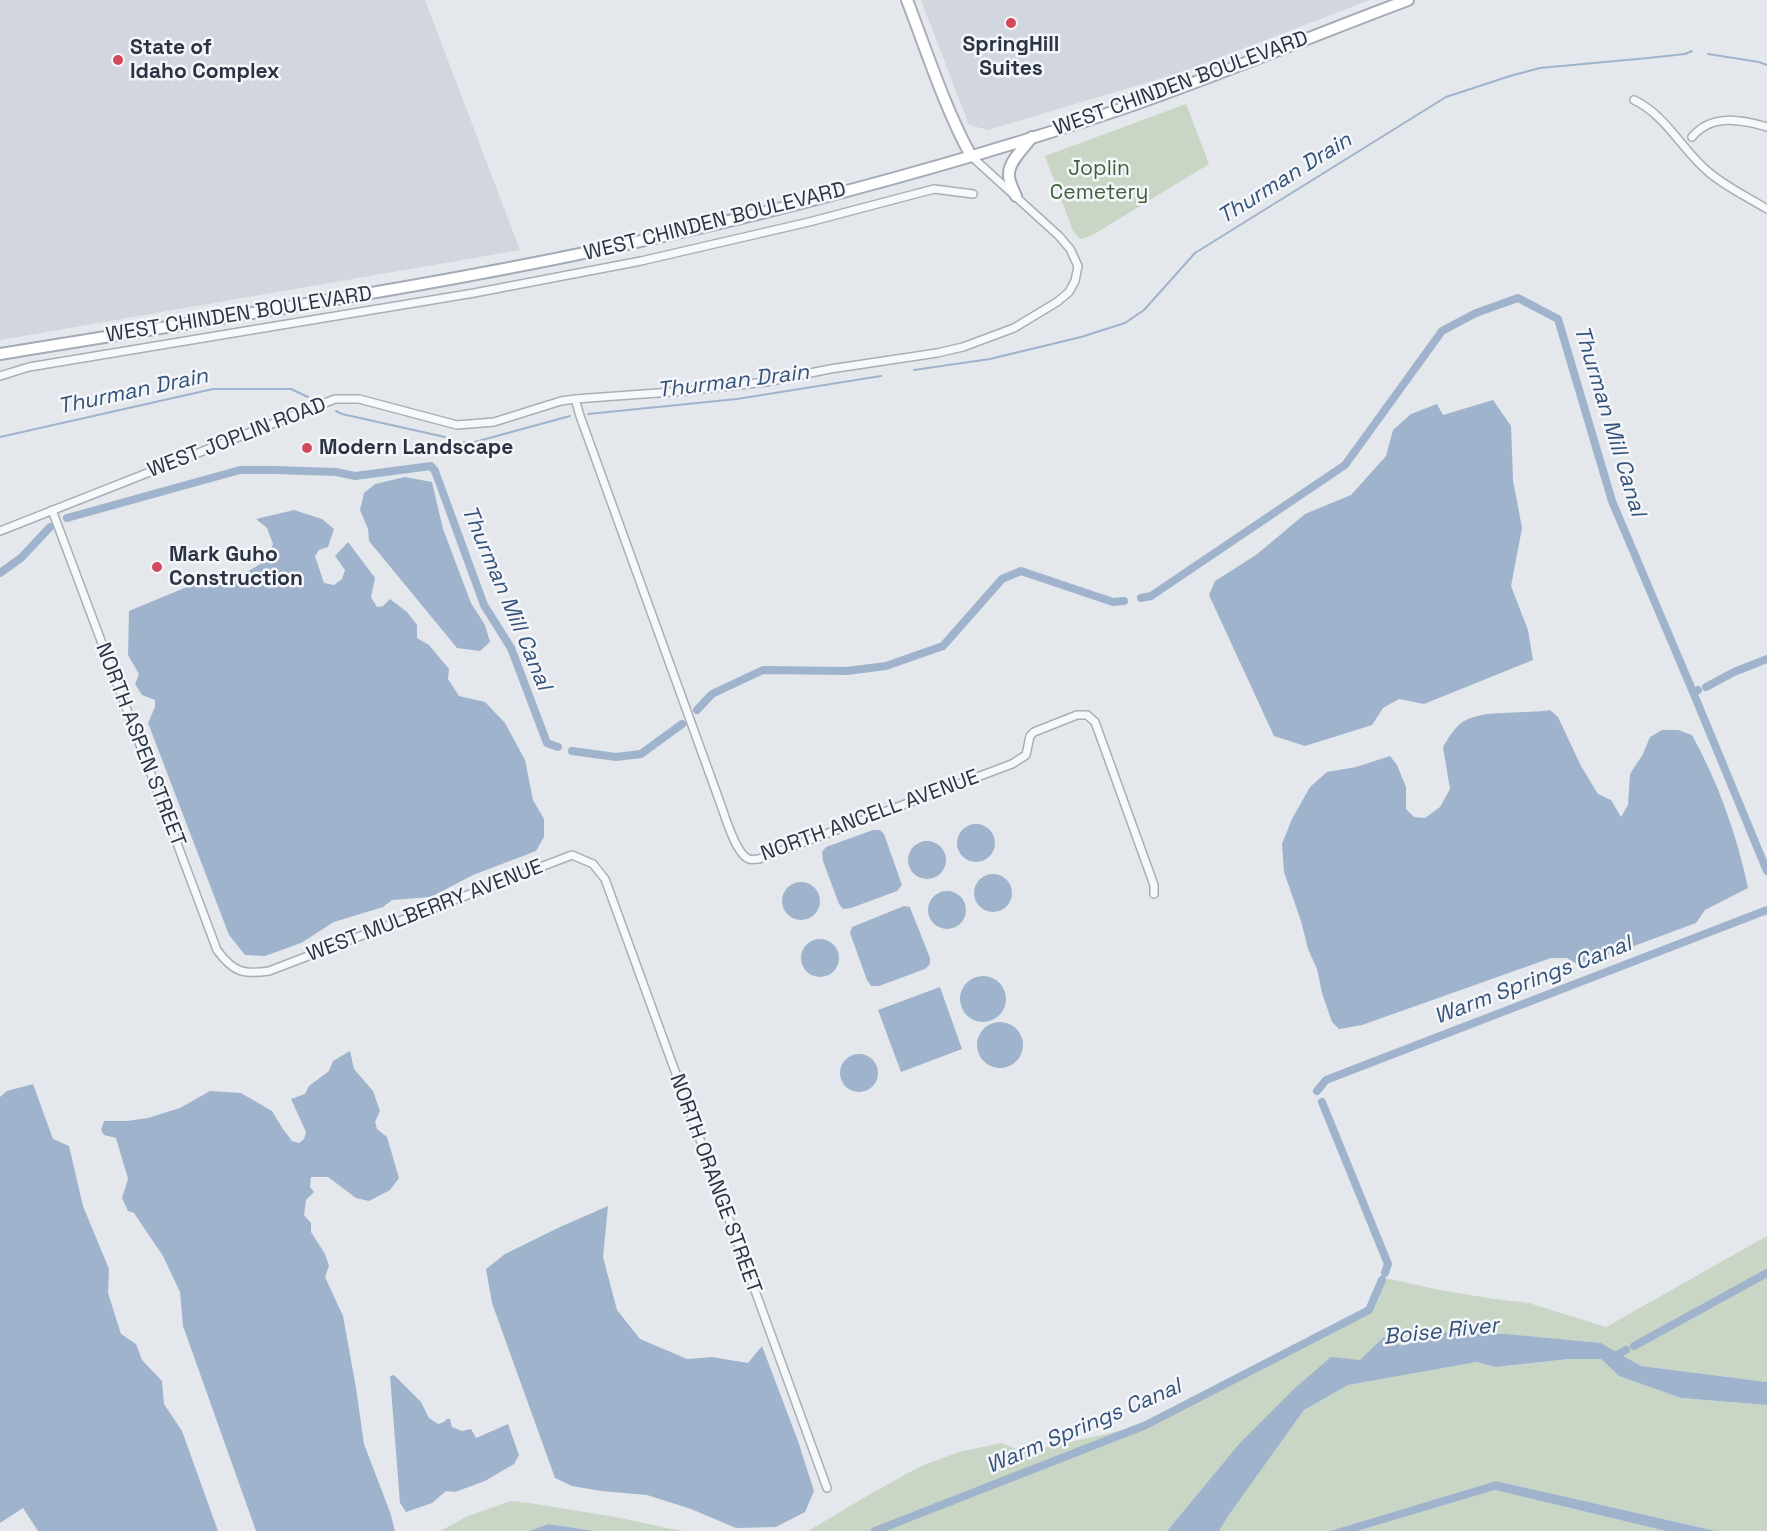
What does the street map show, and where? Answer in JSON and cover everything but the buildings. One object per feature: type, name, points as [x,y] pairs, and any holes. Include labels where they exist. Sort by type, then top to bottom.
[{"type":"main road","points":[[907,0],[948,110],[971,156]]},
{"type":"main road","name":"WEST CHINDEN BOULEVARD","points":[[0,354],[460,278],[649,240],[792,205],[971,156],[1150,99],[1404,1]]},
{"type":"main road","points":[[1016,196],[1008,173],[1012,163],[1032,137]]},
{"type":"street","points":[[1634,100],[1644,104],[1656,114],[1704,168],[1767,209]]},
{"type":"street","points":[[1692,137],[1709,123],[1720,120],[1767,126]]},
{"type":"street","name":"WEST JOPLIN ROAD","points":[[0,531],[335,399],[359,399],[457,425],[494,422],[561,401],[766,382],[830,369],[937,353],[974,344],[1014,328],[1058,302],[1075,281],[1078,266],[1070,249],[971,156]]},
{"type":"street","points":[[0,376],[29,367],[474,293],[641,261],[809,222],[934,189],[973,194]]},
{"type":"street","name":"NORTH ANCELL AVENUE","points":[[575,399],[722,808],[742,855],[749,859],[759,859],[1012,764],[1026,755],[1030,736],[1034,732],[1082,714],[1092,717],[1095,722],[1154,885],[1154,894]]},
{"type":"street","name":"NORTH ASPEN STREET","points":[[52,510],[217,950],[225,962],[238,971]]},
{"type":"street","name":"WEST MULBERRY AVENUE","points":[[238,971],[252,974],[269,971],[572,855],[593,864],[605,879]]},
{"type":"street","name":"NORTH ORANGE STREET","points":[[605,879],[827,1488]]},
{"type":"shaded area","points":[[0,0],[425,0],[520,250],[0,340]]},
{"type":"shaded area","points":[[921,0],[1370,0],[1179,73],[988,130],[969,125]]},
{"type":"green space","name":"Joplin Cemetery","points":[[1186,104],[1209,164],[1091,236],[1080,239],[1073,231],[1045,156]]},
{"type":"green space","points":[[1767,1236],[1767,1382],[1641,1366],[1601,1343],[1507,1334],[1441,1332],[1361,1360],[1239,1444],[1167,1531],[808,1531],[919,1467],[959,1452],[1001,1443],[1025,1452],[1146,1425],[1368,1310],[1382,1280],[1391,1279],[1439,1290],[1529,1303],[1606,1327]]},
{"type":"green space","points":[[1569,1359],[1601,1359],[1619,1376],[1681,1398],[1767,1405],[1767,1531],[1716,1531],[1496,1481],[1330,1531],[1219,1531],[1227,1516],[1304,1410],[1348,1385],[1477,1362],[1495,1367]]},
{"type":"green space","points":[[1495,1490],[1666,1531],[1357,1531]]},
{"type":"green space","points":[[511,1501],[610,1516],[682,1531],[595,1531],[548,1524],[530,1531],[440,1531],[468,1516]]},
{"type":"water","points":[[1493,400],[1511,426],[1513,480],[1522,528],[1511,586],[1528,630],[1533,660],[1424,704],[1399,699],[1383,708],[1372,725],[1305,746],[1274,736],[1209,595],[1215,581],[1256,555],[1305,514],[1351,495],[1386,456],[1393,430],[1411,414],[1437,404],[1443,415]]},
{"type":"water","points":[[405,477],[432,482],[443,529],[471,603],[485,625],[490,642],[480,651],[457,648],[369,541],[368,529],[360,510],[364,493],[375,484]]},
{"type":"water","points":[[294,510],[322,519],[334,529],[328,547],[319,550],[315,556],[324,583],[334,585],[342,579],[345,570],[335,556],[348,542],[375,578],[371,597],[377,607],[383,606],[390,599],[407,612],[417,625],[417,638],[429,645],[449,669],[448,679],[459,696],[485,702],[505,723],[525,760],[533,800],[544,819],[544,837],[536,851],[473,875],[431,897],[392,900],[383,907],[334,922],[301,943],[265,956],[245,955],[229,935],[148,723],[155,707],[155,700],[142,695],[135,684],[139,674],[128,655],[129,611],[211,577],[247,572],[265,561],[273,544],[267,528],[256,519]]},
{"type":"water","points":[[1550,710],[1558,717],[1581,766],[1598,794],[1611,800],[1621,817],[1628,805],[1630,774],[1643,754],[1650,737],[1662,730],[1678,730],[1692,735],[1726,809],[1748,888],[1705,910],[1696,923],[1615,953],[1577,964],[1567,958],[1551,958],[1362,1025],[1339,1029],[1332,1022],[1317,969],[1308,949],[1284,872],[1282,844],[1292,819],[1310,787],[1327,772],[1356,767],[1390,756],[1397,765],[1406,787],[1406,809],[1414,817],[1425,818],[1440,807],[1450,789],[1443,747],[1460,724],[1486,714]]},
{"type":"water","points":[[976,824],[983,825],[989,830],[994,836],[994,850],[989,856],[983,861],[976,862],[969,861],[963,856],[958,850],[957,843],[958,836],[963,830],[969,825]]},
{"type":"water","points":[[873,830],[880,830],[884,834],[902,885],[897,891],[843,909],[823,861],[822,852],[826,847]]},
{"type":"water","points":[[927,841],[940,847],[946,860],[940,873],[927,879],[914,873],[908,860],[914,847]]},
{"type":"water","points":[[993,874],[1006,880],[1012,893],[1006,906],[993,912],[980,906],[974,893],[980,880]]},
{"type":"water","points":[[801,882],[808,883],[814,888],[819,894],[819,908],[814,914],[808,919],[801,920],[794,919],[788,914],[783,908],[782,901],[783,894],[788,888],[794,883]]},
{"type":"water","points":[[947,891],[954,892],[960,897],[965,903],[965,917],[960,923],[954,928],[947,929],[940,928],[934,923],[929,917],[928,910],[929,903],[934,897],[940,892]]},
{"type":"water","points":[[904,906],[910,907],[930,958],[930,964],[925,969],[879,986],[871,986],[850,933],[852,927]]},
{"type":"water","points":[[820,939],[827,940],[833,945],[838,951],[838,965],[833,971],[827,976],[820,977],[813,976],[807,971],[802,965],[801,958],[802,951],[807,945],[813,940]]},
{"type":"water","points":[[983,976],[999,983],[1006,999],[999,1015],[983,1022],[967,1015],[960,999],[967,983]]},
{"type":"water","points":[[940,987],[962,1049],[901,1072],[878,1010]]},
{"type":"water","points":[[1000,1022],[1016,1029],[1023,1045],[1016,1061],[1000,1068],[984,1061],[977,1045],[984,1029]]},
{"type":"water","points":[[350,1051],[354,1069],[373,1091],[380,1111],[375,1122],[377,1129],[387,1137],[399,1178],[390,1190],[369,1201],[356,1198],[328,1177],[311,1177],[310,1187],[314,1192],[306,1200],[304,1215],[311,1223],[311,1232],[325,1254],[329,1266],[325,1277],[343,1316],[364,1444],[395,1531],[256,1531],[183,1326],[180,1292],[163,1256],[134,1213],[128,1211],[122,1198],[128,1179],[116,1138],[104,1135],[101,1130],[104,1121],[148,1118],[180,1108],[210,1091],[241,1093],[272,1111],[292,1141],[299,1143],[304,1139],[306,1132],[291,1099],[305,1094],[309,1086],[329,1071],[333,1061]]},
{"type":"water","points":[[859,1054],[866,1055],[872,1060],[877,1066],[877,1080],[872,1086],[866,1091],[859,1092],[852,1091],[846,1086],[841,1080],[840,1073],[841,1066],[846,1060],[852,1055]]},
{"type":"water","points":[[33,1084],[53,1139],[69,1146],[83,1206],[109,1269],[108,1293],[121,1334],[136,1344],[142,1360],[162,1381],[164,1404],[182,1431],[218,1531],[38,1531],[23,1508],[0,1523],[0,1097],[7,1091]]},
{"type":"water","points":[[608,1206],[603,1257],[617,1310],[640,1339],[687,1359],[712,1357],[748,1363],[762,1346],[798,1441],[814,1491],[805,1512],[776,1527],[736,1528],[691,1509],[647,1495],[572,1486],[555,1478],[492,1303],[486,1269],[505,1254]]},
{"type":"water","name":"Boise River","points":[[1441,1332],[1507,1334],[1601,1343],[1641,1366],[1767,1382],[1767,1405],[1681,1398],[1619,1376],[1601,1359],[1569,1359],[1495,1367],[1477,1362],[1348,1385],[1304,1410],[1219,1531],[1167,1531],[1239,1444],[1295,1388],[1331,1357],[1360,1360],[1384,1337],[1402,1346]]},
{"type":"water","points":[[394,1375],[421,1402],[429,1418],[438,1424],[450,1419],[452,1427],[462,1431],[471,1429],[476,1438],[508,1424],[519,1455],[514,1464],[485,1481],[455,1492],[446,1491],[432,1503],[406,1512],[400,1503],[390,1376]]},
{"type":"water","points":[[1496,1481],[1716,1531],[1666,1531],[1495,1490],[1357,1531],[1330,1531]]},
{"type":"water","points":[[548,1524],[595,1531],[530,1531]]},
{"type":"waterway","name":"Thurman Drain","points":[[914,370],[990,359],[1081,337],[1125,323],[1144,310],[1195,253],[1446,97],[1540,68],[1685,54],[1692,51]]},
{"type":"waterway","name":"Thurman Drain","points":[[1708,54],[1767,65]]},
{"type":"waterway","name":"Thurman Mill Canal","points":[[1141,598],[1151,596],[1345,465],[1442,331],[1476,313],[1518,298],[1558,319],[1612,501],[1693,692],[1698,690]]},
{"type":"waterway","name":"Thurman Drain","points":[[588,414],[737,399],[881,376]]},
{"type":"waterway","name":"Thurman Drain","points":[[0,437],[213,389],[291,389],[308,397]]},
{"type":"waterway","name":"Thurman Drain","points":[[336,411],[445,437]]},
{"type":"waterway","name":"Thurman Drain","points":[[464,442],[471,443],[570,416]]},
{"type":"waterway","name":"Thurman Mill Canal","points":[[67,518],[240,470],[336,472],[355,476],[431,466],[435,471],[484,605],[511,648],[547,743],[558,747]]},
{"type":"waterway","name":"Thurman Mill Canal","points":[[0,573],[21,558],[50,527]]},
{"type":"waterway","name":"Thurman Mill Canal","points":[[697,710],[712,694],[763,670],[847,671],[886,666],[943,646],[1002,579],[1021,571],[1113,602],[1124,601]]},
{"type":"waterway","name":"Thurman Mill Canal","points":[[1706,687],[1734,672],[1767,659]]},
{"type":"waterway","name":"Warm Springs Canal","points":[[1693,692],[1767,871]]},
{"type":"waterway","name":"Thurman Mill Canal","points":[[572,751],[616,757],[641,754],[682,724]]},
{"type":"waterway","name":"Warm Springs Canal","points":[[1317,1091],[1326,1080],[1767,910]]},
{"type":"waterway","name":"Warm Springs Canal","points":[[1322,1102],[1388,1264],[1385,1273]]},
{"type":"waterway","points":[[1634,1346],[1767,1273]]},
{"type":"waterway","name":"Warm Springs Canal","points":[[875,1531],[1146,1425],[1369,1310],[1382,1280]]},
{"type":"waterway","points":[[1611,1358],[1626,1350]]},
{"type":"place","name":"SpringHill Suites","points":[[1011,23]]},
{"type":"place","name":"State of Idaho Complex","points":[[118,60]]},
{"type":"place","name":"Modern Landscape","points":[[307,448]]},
{"type":"place","name":"Mark Guho Construction","points":[[157,567]]}]
